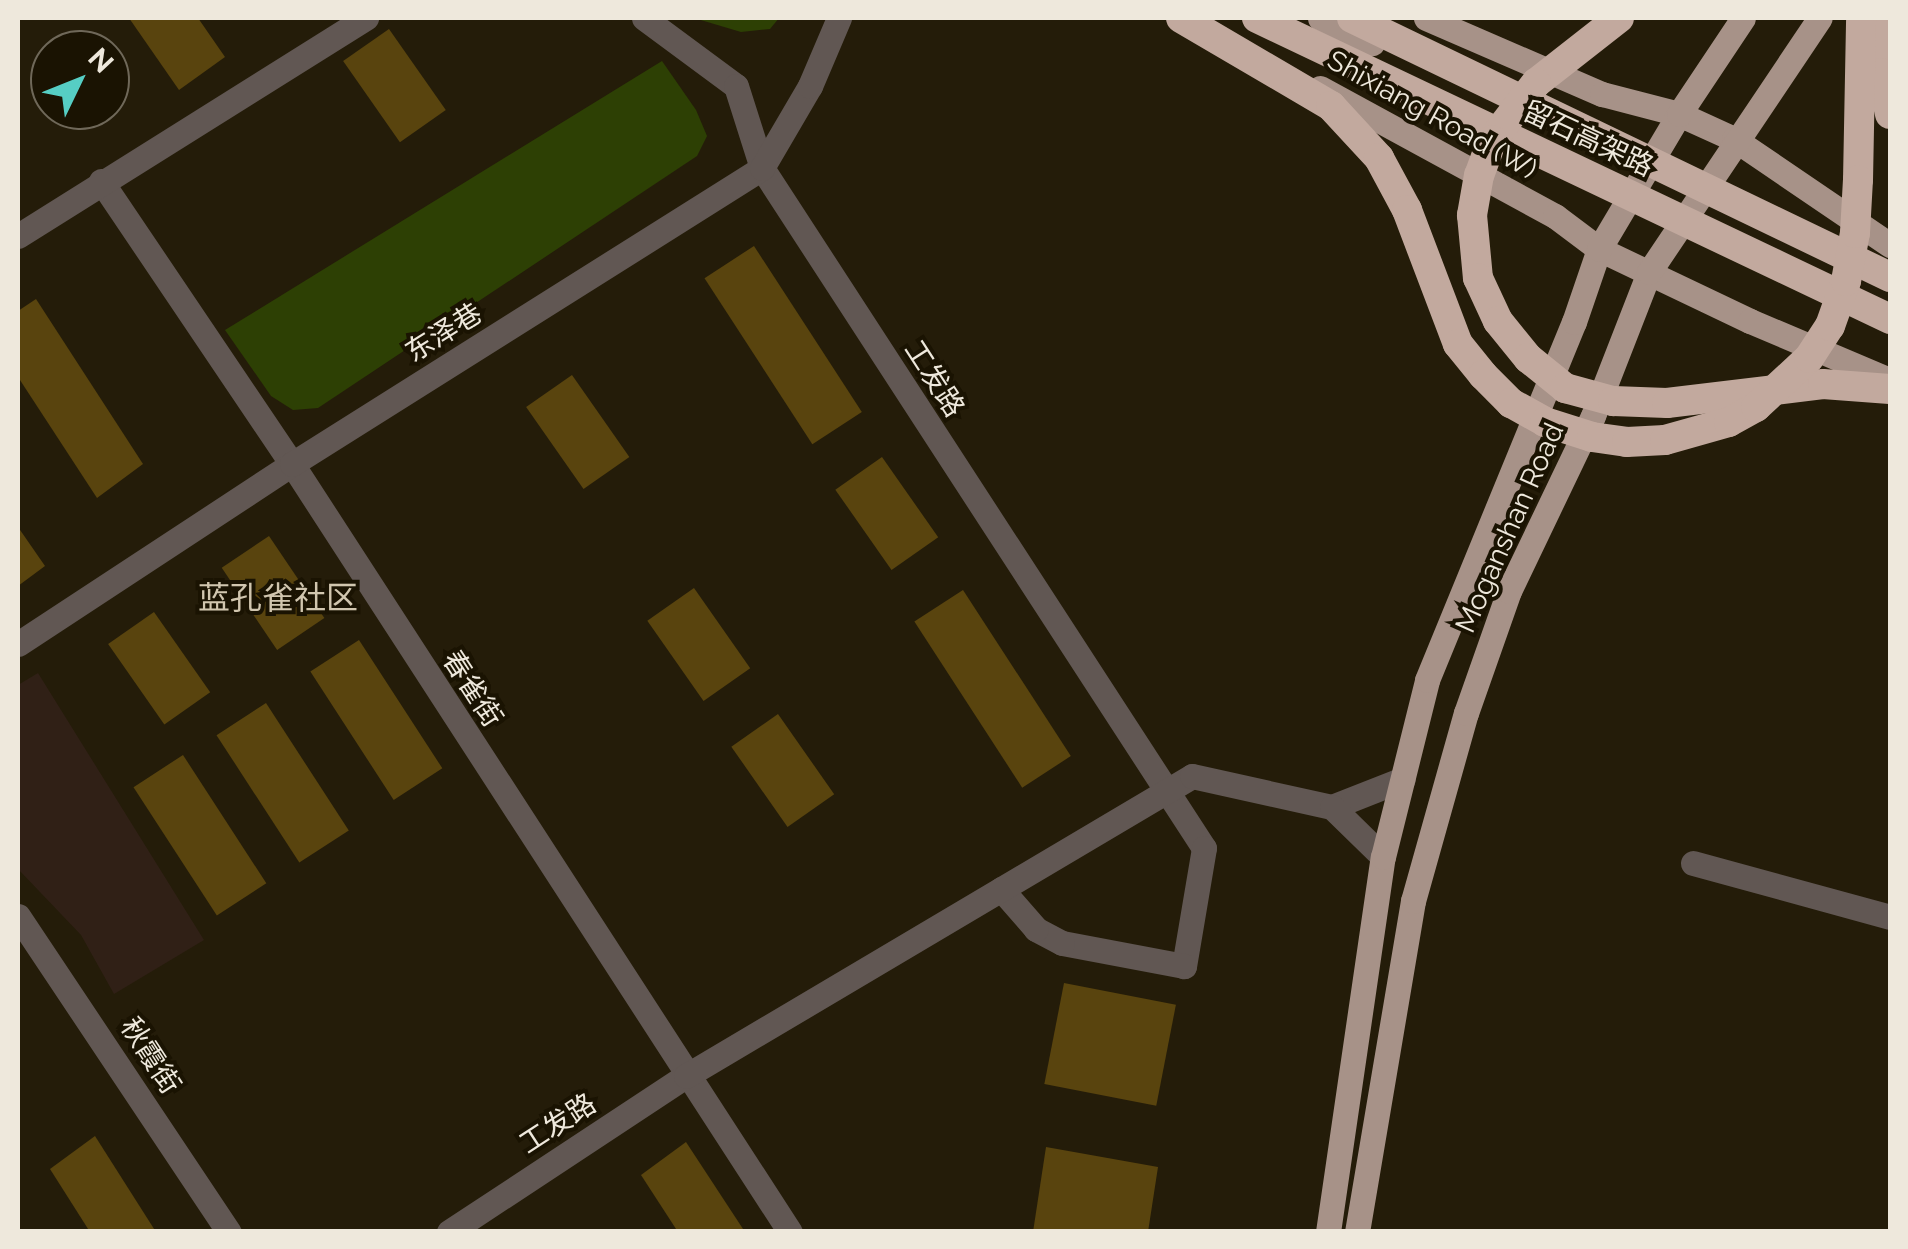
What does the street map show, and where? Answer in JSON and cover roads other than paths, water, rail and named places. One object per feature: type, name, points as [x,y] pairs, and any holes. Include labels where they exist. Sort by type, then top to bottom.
[{"type":"highway","points":[[1181,18],[1331,106],[1379,158],[1406,210],[1458,344],[1511,403],[1545,422],[1592,438],[1626,442],[1698,433],[1756,407],[1809,358],[1830,326],[1856,232],[1860,18]]},
{"type":"highway","name":"留石高架路","points":[[1257,18],[1890,317]]},
{"type":"highway","name":"留石高架路","points":[[1352,18],[1890,278]]},
{"type":"highway","points":[[1619,18],[1536,83],[1492,140],[1478,175],[1472,215],[1478,278],[1498,321],[1528,358],[1566,388],[1613,402],[1667,403],[1823,384],[1890,389]]},
{"type":"highway","points":[[1878,18],[1881,73],[1890,114]]},
{"type":"main road","name":"Shixiang Road (W)","points":[[1181,18],[1257,53],[1537,206],[1599,249],[1750,321],[1890,380]]},
{"type":"main road","points":[[1265,18],[1890,317]]},
{"type":"main road","points":[[1320,18],[1890,292]]},
{"type":"main road","points":[[1426,18],[1602,94],[1679,114],[1734,139],[1890,245]]},
{"type":"main road","name":"Moganshan Road","points":[[1328,1232],[1383,856],[1427,680],[1574,322],[1599,249],[1679,114],[1743,18]]},
{"type":"main road","name":"Moganshan Road","points":[[1356,1232],[1413,902],[1466,713],[1509,591],[1593,416],[1649,272],[1734,139],[1820,18]]},
{"type":"street","points":[[18,236],[366,18]]},
{"type":"street","name":"工发路","points":[[644,18],[736,86],[762,168],[1164,791]]},
{"type":"street","name":"东泽巷","points":[[18,644],[292,464],[762,168],[810,86],[839,18]]},
{"type":"street","name":"春雀街","points":[[101,182],[292,464],[790,1232]]},
{"type":"street","name":"工发路","points":[[449,1232],[686,1076],[1192,776],[1332,807]]},
{"type":"street","points":[[1383,856],[1332,807],[1402,779]]},
{"type":"street","points":[[1001,888],[1036,929],[1062,943],[1184,966],[1204,848],[1164,791]]},
{"type":"street","points":[[1692,863],[1890,917]]},
{"type":"street","name":"秋霞街","points":[[18,916],[229,1232]]},
{"type":"district","name":"蓝孔雀社区","points":[[278,598]]}]
